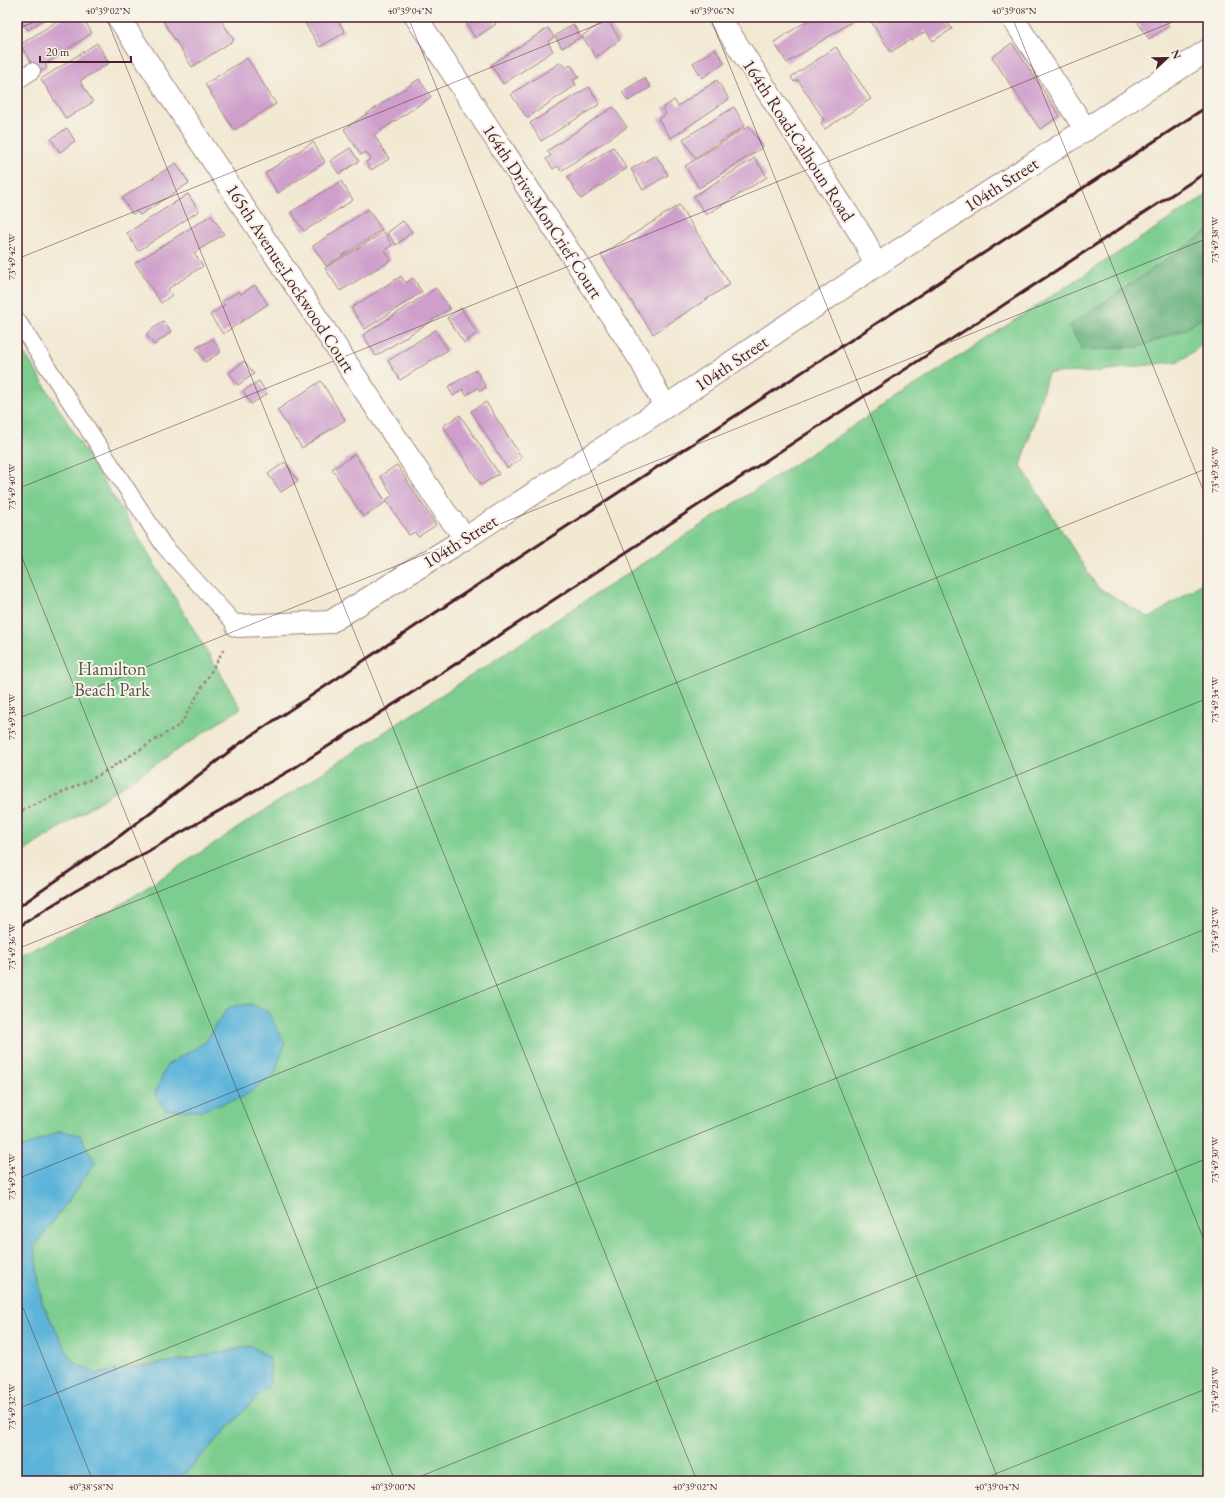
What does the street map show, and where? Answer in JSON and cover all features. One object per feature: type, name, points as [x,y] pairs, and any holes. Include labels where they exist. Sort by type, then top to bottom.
[{"type":"street","name":"165th Avenue;Lockwood Court","points":[[118,17],[445,512],[466,538]]},
{"type":"street","name":"164th Drive;MonCrief Court","points":[[416,17],[641,361],[665,407]]},
{"type":"street","name":"164th Road;Calhoun Road","points":[[719,17],[863,238],[875,266]]},
{"type":"street","points":[[1012,17],[1086,130]]},
{"type":"street","name":"104th Street","points":[[237,626],[330,622],[466,538],[875,266],[1208,50]]},
{"type":"lane","points":[[17,81],[32,71]]},
{"type":"lane","points":[[17,320],[164,546],[237,626]]},
{"type":"path","points":[[17,813],[96,777],[181,724],[237,626]]},
{"type":"green space","points":[[1208,194],[1208,341],[1180,361],[1092,372],[1048,373],[1021,466],[1097,587],[1150,618],[1208,579],[1208,1481],[178,1481],[270,1383],[251,1346],[194,1358],[96,1374],[72,1361],[42,1303],[34,1246],[70,1199],[95,1162],[60,1131],[17,1150],[17,956],[117,907]],"holes":[[[214,1027],[200,1111],[167,1065],[206,1042]]]},
{"type":"green space","points":[[1208,231],[1208,314],[1186,329],[1139,347],[1082,350],[1069,326]]},
{"type":"green space","name":"Hamilton Beach Park","points":[[17,341],[134,530],[241,708],[17,856]]},
{"type":"water","points":[[251,1004],[268,1012],[285,1044],[275,1074],[243,1097],[200,1111],[165,1110],[155,1094],[167,1065],[206,1042],[214,1027],[229,1007]]},
{"type":"water","points":[[60,1131],[80,1135],[95,1162],[70,1199],[34,1246],[42,1303],[72,1361],[96,1374],[194,1358],[251,1346],[270,1358],[270,1383],[178,1481],[17,1481],[17,1150]]},
{"type":"building","points":[[19,17],[47,17],[28,30]]},
{"type":"building","points":[[63,17],[82,17],[92,33],[45,64],[47,68],[38,73],[20,45]]},
{"type":"building","points":[[169,17],[219,17],[234,40],[192,67],[163,21]]},
{"type":"building","points":[[301,17],[336,17],[345,32],[320,47]]},
{"type":"building","points":[[475,17],[492,17],[496,24],[475,38],[466,23]]},
{"type":"building","points":[[813,17],[850,17],[853,21],[787,63],[774,42]]},
{"type":"building","points":[[868,17],[944,17],[952,29],[933,41],[926,31],[891,52]]},
{"type":"building","points":[[1134,17],[1163,17],[1169,26],[1149,39]]},
{"type":"building","points":[[607,19],[620,40],[596,57],[582,36]]},
{"type":"building","points":[[573,24],[581,37],[562,48],[555,36]]},
{"type":"building","points":[[548,28],[554,37],[548,42],[553,51],[503,84],[491,65]]},
{"type":"building","points":[[97,43],[109,63],[80,81],[93,102],[66,119],[41,79]]},
{"type":"building","points":[[1012,43],[1060,116],[1040,129],[992,57]]},
{"type":"building","points":[[836,47],[871,99],[825,129],[821,123],[824,120],[798,80],[794,82],[791,77]]},
{"type":"building","points":[[715,49],[725,63],[702,78],[693,63]]},
{"type":"building","points":[[247,58],[276,104],[234,130],[205,84]]},
{"type":"building","points":[[561,62],[565,68],[571,65],[579,77],[573,80],[576,85],[527,118],[511,94]]},
{"type":"building","points":[[644,78],[651,87],[628,101],[622,92]]},
{"type":"building","points":[[419,79],[431,97],[374,135],[389,159],[371,170],[366,162],[371,159],[366,152],[361,155],[344,129]]},
{"type":"building","points":[[717,80],[729,99],[671,138],[658,119],[666,114],[663,108],[674,100],[678,106]]},
{"type":"building","points":[[589,87],[600,104],[541,141],[530,123]]},
{"type":"building","points":[[613,107],[627,127],[561,171],[558,166],[553,169],[546,159],[551,156],[547,151]]},
{"type":"building","points":[[734,107],[745,126],[695,158],[683,139]]},
{"type":"building","points":[[749,126],[763,147],[699,188],[685,166]]},
{"type":"building","points":[[67,128],[75,141],[60,152],[51,139]]},
{"type":"building","points":[[313,142],[325,162],[278,193],[265,173]]},
{"type":"building","points":[[613,147],[627,168],[581,199],[567,177]]},
{"type":"building","points":[[350,148],[359,161],[339,174],[330,161]]},
{"type":"building","points":[[656,155],[668,175],[643,190],[631,169]]},
{"type":"building","points":[[755,158],[767,177],[706,215],[694,196]]},
{"type":"building","points":[[176,163],[189,183],[140,215],[137,212],[132,214],[122,198]]},
{"type":"building","points":[[341,181],[353,200],[304,231],[291,212]]},
{"type":"building","points":[[188,194],[199,211],[138,251],[127,233]]},
{"type":"building","points":[[679,205],[730,284],[653,334],[601,255]]},
{"type":"building","points":[[368,209],[382,230],[326,266],[313,246]]},
{"type":"building","points":[[211,215],[224,234],[194,253],[203,266],[168,289],[172,295],[161,303],[135,263]]},
{"type":"building","points":[[403,221],[412,232],[396,245],[387,233]]},
{"type":"building","points":[[384,232],[392,245],[385,250],[391,260],[340,291],[325,268]]},
{"type":"building","points":[[401,276],[406,283],[413,278],[422,292],[365,329],[351,308]]},
{"type":"building","points":[[255,285],[268,304],[223,334],[210,315],[225,305],[222,302],[239,291],[241,294]]},
{"type":"building","points":[[436,288],[450,309],[376,356],[363,335]]},
{"type":"building","points":[[461,308],[477,333],[464,343],[447,318]]},
{"type":"building","points":[[163,321],[171,332],[154,345],[146,334]]},
{"type":"building","points":[[435,330],[448,350],[400,380],[388,361]]},
{"type":"building","points":[[213,339],[221,352],[205,362],[196,348]]},
{"type":"building","points":[[244,361],[254,374],[238,385],[229,373]]},
{"type":"building","points":[[476,370],[486,387],[480,391],[478,388],[466,395],[463,389],[453,396],[448,387]]},
{"type":"building","points":[[259,381],[267,394],[251,404],[243,391]]},
{"type":"building","points":[[321,381],[345,420],[302,448],[277,410]]},
{"type":"building","points":[[486,402],[522,458],[507,468],[471,411]]},
{"type":"building","points":[[460,415],[499,474],[481,485],[443,426]]},
{"type":"building","points":[[355,454],[386,502],[363,517],[332,469]]},
{"type":"building","points":[[285,462],[298,481],[281,492],[268,474]]},
{"type":"building","points":[[397,465],[436,525],[418,537],[415,532],[409,535],[386,500],[393,495],[380,476]]},
{"type":"railway","points":[[17,908],[121,835],[239,744],[453,601],[1208,106]]},
{"type":"railway","points":[[17,928],[107,873],[291,770],[416,690],[1208,171]]}]
